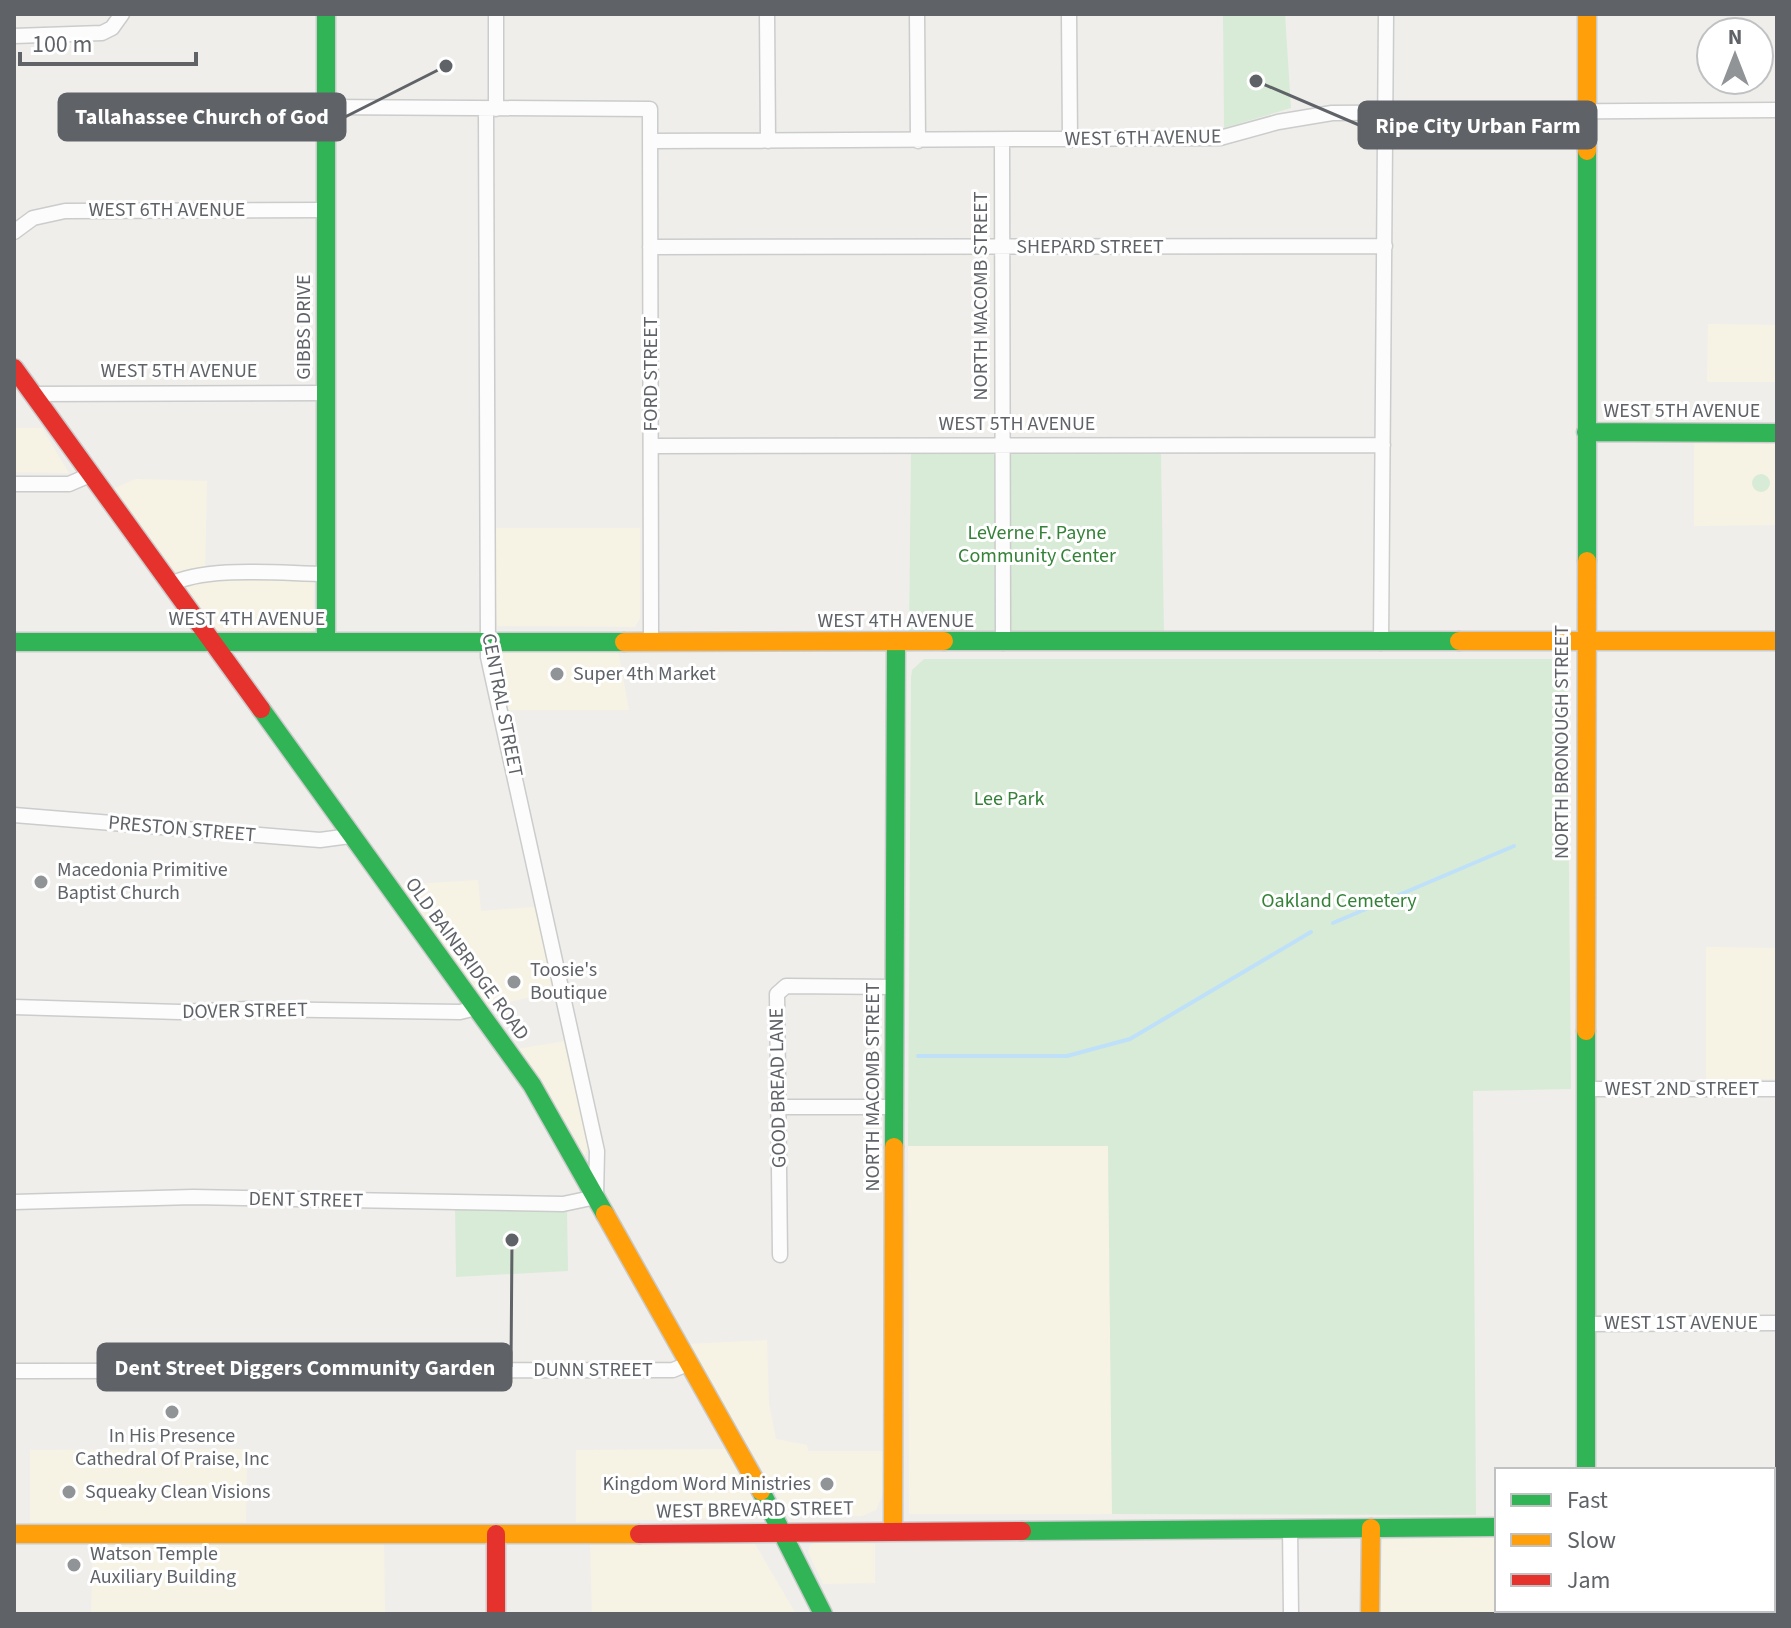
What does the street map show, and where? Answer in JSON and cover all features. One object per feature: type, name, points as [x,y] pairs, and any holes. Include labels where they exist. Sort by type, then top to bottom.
[{"type":"street","points":[[14,36],[88,36],[112,28],[122,14]]},
{"type":"street","name":"GIBBS DRIVE","points":[[326,14],[326,641]]},
{"type":"street","name":"CENTRAL STREET","points":[[496,14],[491,109],[486,639],[597,1151],[596,1197]]},
{"type":"street","points":[[767,14],[768,141]]},
{"type":"street","points":[[917,14],[918,141]]},
{"type":"street","points":[[1069,14],[1070,140]]},
{"type":"street","points":[[1381,643],[1386,14]]},
{"type":"street","name":"NORTH BRONOUGH STREET","points":[[1586,1468],[1587,14]]},
{"type":"street","points":[[326,107],[491,109]]},
{"type":"street","name":"FORD STREET","points":[[491,109],[650,109],[651,639]]},
{"type":"street","name":"WEST 6TH AVENUE","points":[[650,141],[1220,138],[1296,118],[1386,112],[1777,110]]},
{"type":"street","name":"NORTH MACOMB STREET","points":[[1002,140],[1003,643]]},
{"type":"street","name":"WEST 6TH AVENUE","points":[[14,232],[33,218],[65,211],[326,210]]},
{"type":"street","name":"SHEPARD STREET","points":[[650,247],[1385,246]]},
{"type":"street","name":"OLD BAINBRIDGE ROAD","points":[[14,368],[208,642],[532,1085],[690,1363],[823,1614]]},
{"type":"street","name":"WEST 5TH AVENUE","points":[[32,394],[326,393]]},
{"type":"street","name":"WEST 5TH AVENUE","points":[[1586,432],[1777,433]]},
{"type":"street","name":"WEST 5TH AVENUE","points":[[651,446],[1383,445]]},
{"type":"street","points":[[14,484],[69,484],[90,475]]},
{"type":"street","points":[[169,585],[181,579],[210,575],[326,574]]},
{"type":"street","name":"WEST 4TH AVENUE","points":[[14,642],[486,639],[896,644],[1777,641]]},
{"type":"street","name":"NORTH MACOMB STREET","points":[[893,1530],[896,644]]},
{"type":"street","name":"PRESTON STREET","points":[[14,815],[320,840],[350,836]]},
{"type":"street","name":"GOOD BREAD LANE","points":[[780,1255],[776,1012],[779,990],[786,986],[896,987]]},
{"type":"street","name":"DOVER STREET","points":[[14,1007],[179,1012],[248,1009],[460,1012],[476,1008]]},
{"type":"street","name":"WEST 2ND STREET","points":[[1586,1089],[1777,1089]]},
{"type":"street","points":[[779,1107],[895,1107]]},
{"type":"street","name":"DENT STREET","points":[[14,1202],[193,1197],[563,1204],[596,1197]]},
{"type":"street","name":"WEST 1ST AVENUE","points":[[1585,1324],[1777,1323]]},
{"type":"street","name":"DUNN STREET","points":[[14,1371],[657,1370],[690,1363]]},
{"type":"street","name":"WEST BREVARD STREET","points":[[14,1534],[1495,1527]]},
{"type":"street","points":[[1290,1528],[1291,1614]]},
{"type":"street","points":[[1370,1614],[1371,1528]]},
{"type":"street","points":[[496,1534],[496,1614]]},
{"type":"shaded area","points":[[1708,324],[1777,325],[1777,382],[1707,382]]},
{"type":"shaded area","points":[[14,428],[42,428],[69,473],[14,472]]},
{"type":"shaded area","points":[[1694,440],[1777,440],[1777,525],[1694,526]]},
{"type":"shaded area","points":[[136,479],[207,481],[205,571],[172,578],[110,490]]},
{"type":"shaded area","points":[[493,528],[640,528],[640,618],[635,627],[497,626]]},
{"type":"shaded area","points":[[194,581],[314,581],[313,632],[211,630],[179,585]]},
{"type":"shaded area","points":[[618,650],[629,710],[506,710],[494,651]]},
{"type":"shaded area","points":[[478,880],[481,911],[535,907],[554,992],[487,1007],[398,885]]},
{"type":"shaded area","points":[[1706,947],[1777,948],[1777,1079],[1706,1079]]},
{"type":"shaded area","points":[[566,1041],[589,1145],[585,1155],[580,1152],[517,1049]]},
{"type":"shaded area","points":[[1108,1145],[1112,1514],[909,1514],[908,1146]]},
{"type":"shaded area","points":[[767,1340],[769,1404],[776,1439],[807,1445],[808,1451],[885,1451],[885,1489],[876,1510],[862,1516],[788,1514],[688,1344]]},
{"type":"shaded area","points":[[247,1449],[246,1522],[30,1522],[30,1450]]},
{"type":"shaded area","points":[[725,1449],[758,1507],[754,1517],[576,1522],[576,1450]]},
{"type":"shaded area","points":[[1495,1536],[1495,1612],[1503,1614],[1380,1614],[1379,1540]]},
{"type":"shaded area","points":[[590,1540],[755,1544],[796,1614],[592,1614]]},
{"type":"shaded area","points":[[820,1540],[875,1544],[875,1583],[823,1584],[808,1552],[810,1545]]},
{"type":"shaded area","points":[[384,1541],[385,1614],[91,1614],[93,1542]]},
{"type":"green space","points":[[1223,14],[1285,14],[1291,108],[1224,128]]},
{"type":"green space","name":"LeVerne F. Payne Community Center","points":[[911,454],[1161,454],[1164,634],[909,635]]},
{"type":"green space","points":[[1761,474],[1770,483],[1761,492],[1752,483]]},
{"type":"green space","name":"Oakland Cemetery","points":[[924,659],[1567,659],[1571,1089],[1473,1091],[1476,1515],[1112,1514],[1108,1146],[908,1146],[911,678],[912,670]]},
{"type":"green space","points":[[455,1207],[567,1210],[568,1271],[456,1277]]},
{"type":"waterway","points":[[1333,923],[1514,846]]},
{"type":"waterway","points":[[918,1056],[1067,1056],[1130,1039],[1311,932]]},
{"type":"traffic: fast","points":[[326,14],[326,641]]},
{"type":"traffic: fast","points":[[1587,151],[1587,561]]},
{"type":"traffic: fast","points":[[1586,432],[1777,433]]},
{"type":"traffic: fast","points":[[944,641],[1459,641]]},
{"type":"traffic: fast","points":[[14,642],[624,642]]},
{"type":"traffic: fast","points":[[894,1147],[896,644]]},
{"type":"traffic: fast","points":[[261,709],[532,1085],[605,1214]]},
{"type":"traffic: fast","points":[[1586,1031],[1586,1468]]},
{"type":"traffic: fast","points":[[761,1491],[823,1614]]},
{"type":"traffic: fast","points":[[1022,1531],[1495,1527]]},
{"type":"traffic: slow","points":[[1587,14],[1587,151]]},
{"type":"traffic: slow","points":[[1586,1031],[1587,561]]},
{"type":"traffic: slow","points":[[624,642],[944,641]]},
{"type":"traffic: slow","points":[[1459,641],[1777,641]]},
{"type":"traffic: slow","points":[[893,1530],[894,1147]]},
{"type":"traffic: slow","points":[[605,1214],[761,1491]]},
{"type":"traffic: slow","points":[[1370,1614],[1371,1528]]},
{"type":"traffic: slow","points":[[14,1534],[639,1534]]},
{"type":"traffic: jam","points":[[14,368],[261,709]]},
{"type":"traffic: jam","points":[[639,1534],[1022,1531]]},
{"type":"traffic: jam","points":[[496,1534],[496,1614]]},
{"type":"place","name":"Tallahassee Church of God","points":[[446,66]]},
{"type":"place","name":"Ripe City Urban Farm","points":[[1256,81]]},
{"type":"place","name":"Super 4th Market","points":[[557,674]]},
{"type":"place","name":"Macedonia Primitive Baptist Church","points":[[41,882]]},
{"type":"place","name":"Toosie's Boutique","points":[[514,982]]},
{"type":"place","name":"Dent Street Diggers Community Garden","points":[[512,1240]]},
{"type":"place","name":"In His Presence Cathedral Of Praise, Inc","points":[[172,1412]]},
{"type":"place","name":"Kingdom Word Ministries","points":[[827,1484]]},
{"type":"place","name":"Squeaky Clean Visions","points":[[69,1492]]},
{"type":"place","name":"Watson Temple Auxiliary Building","points":[[74,1565]]},
{"type":"park label","name":"Lee Park","points":[[1009,799]]}]
